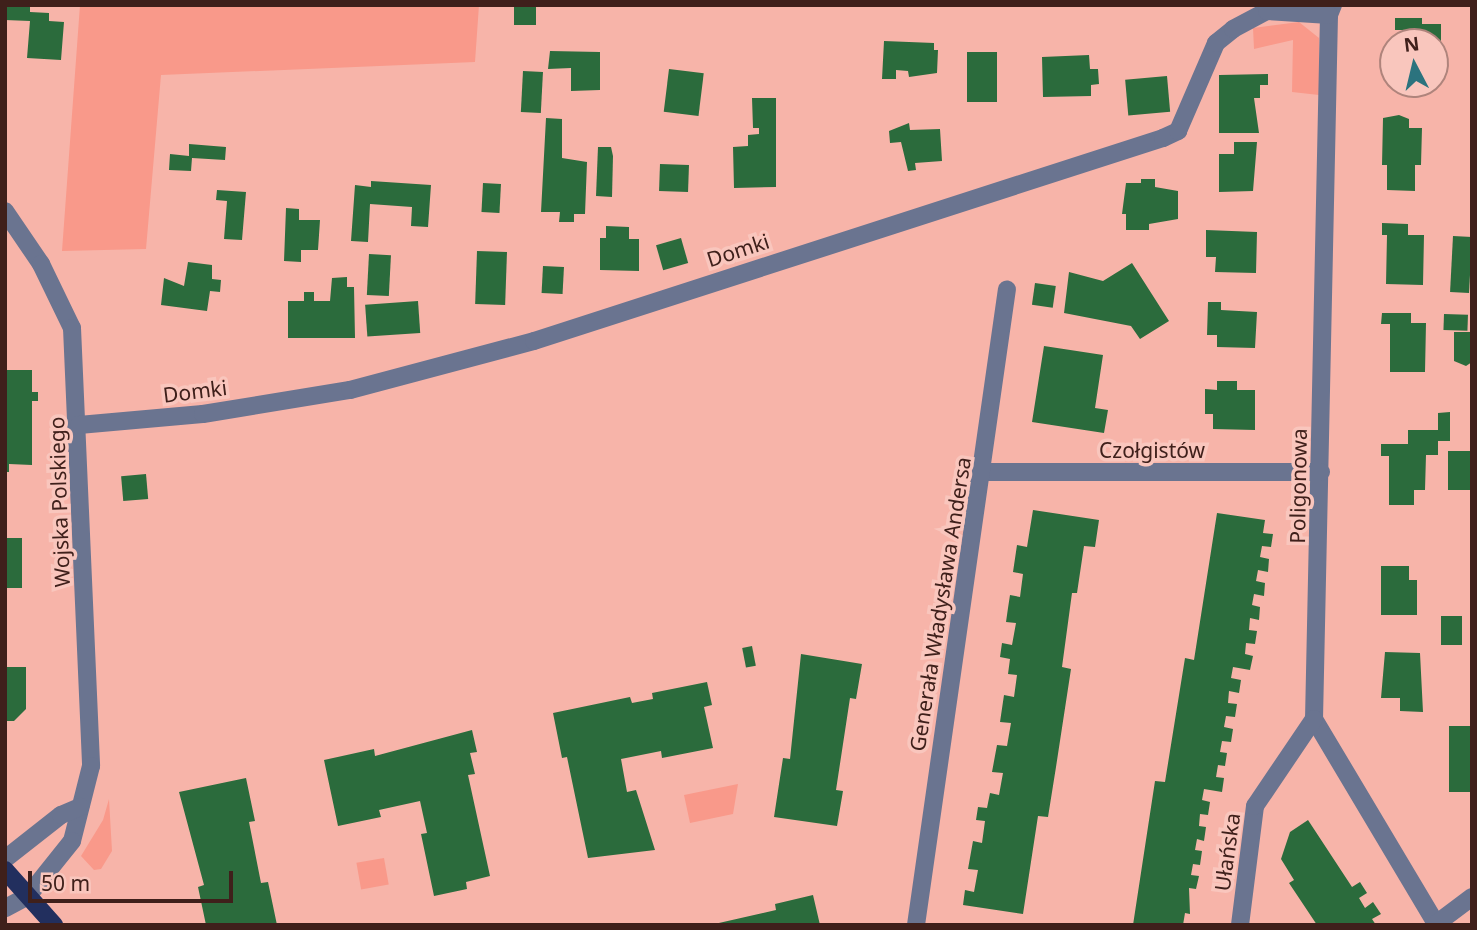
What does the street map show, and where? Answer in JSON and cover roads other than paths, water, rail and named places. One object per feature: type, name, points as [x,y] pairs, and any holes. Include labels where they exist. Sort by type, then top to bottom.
[{"type":"main road","points":[[5,870],[54,925]]},
{"type":"street","name":"Domki","points":[[79,425],[203,414],[350,390],[534,341],[1163,138],[1178,131],[1186,118],[1216,43],[1254,9],[1331,10]]},
{"type":"street","name":"Poligonowa","points":[[1314,719],[1331,10]]},
{"type":"street","name":"Wojska Polskiego","points":[[5,211],[41,264],[72,328],[79,425],[91,766],[72,841],[28,896],[5,908]]},
{"type":"street","name":"Generała Władysława Andersa","points":[[916,925],[984,472],[1007,289]]},
{"type":"street","name":"Czołgistów","points":[[984,472],[1321,472]]},
{"type":"street","points":[[1314,719],[1437,924],[1472,897]]},
{"type":"street","name":"Ułańska","points":[[1240,925],[1255,806],[1314,719]]},
{"type":"street","points":[[5,859],[61,816],[80,807]]}]
